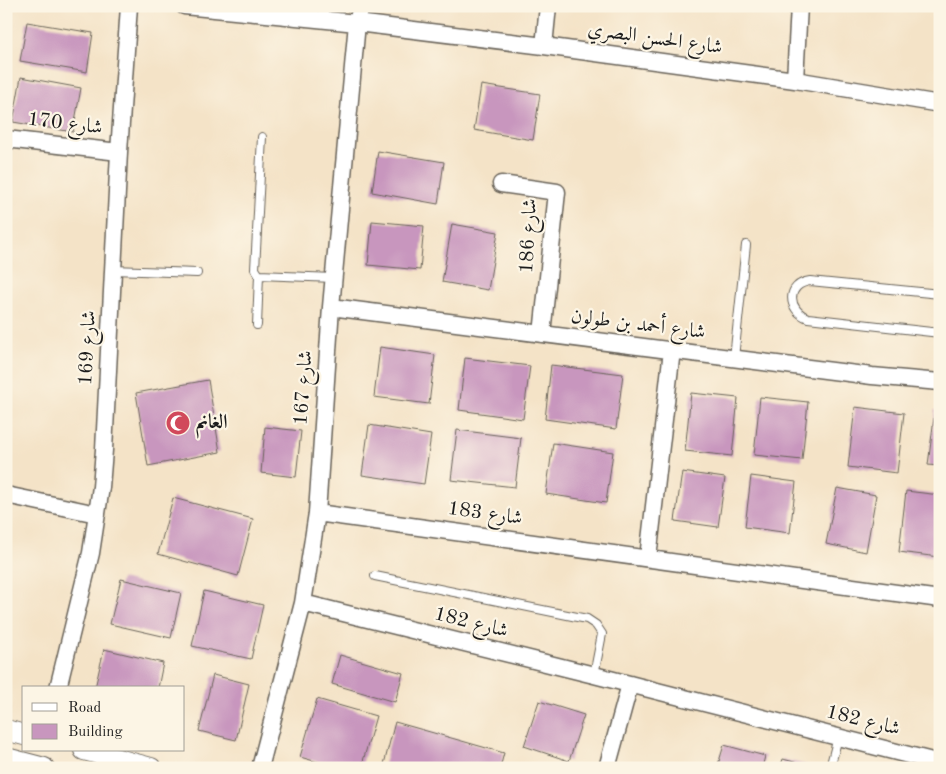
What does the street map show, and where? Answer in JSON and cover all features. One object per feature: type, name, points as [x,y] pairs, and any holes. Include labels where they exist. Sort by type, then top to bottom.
[{"type":"street","name":"شارع 169","points":[[58,686],[91,553],[104,450],[119,152],[129,6]]},
{"type":"street","name":"شارع الحسن البصري","points":[[184,6],[357,23],[544,46],[795,80],[940,104]]},
{"type":"street","name":"شارع 167","points":[[260,768],[303,603],[317,512],[334,278],[357,23],[361,6]]},
{"type":"street","points":[[544,46],[548,6]]},
{"type":"street","points":[[795,80],[799,6]]},
{"type":"street","name":"شارع 170","points":[[6,139],[119,152]]},
{"type":"street","name":"شارع 186","points":[[501,184],[557,192],[542,334]]},
{"type":"street","name":"شارع أحمد بن طولون","points":[[332,307],[872,376],[940,382]]},
{"type":"street","points":[[648,558],[672,350]]},
{"type":"street","points":[[6,495],[97,514]]},
{"type":"street","name":"شارع 183","points":[[317,512],[940,599]]},
{"type":"street","name":"شارع 182","points":[[303,603],[940,763]]},
{"type":"street","points":[[607,768],[630,684]]},
{"type":"street","points":[[6,730],[22,734]]},
{"type":"street","points":[[91,752],[151,768]]},
{"type":"street","points":[[6,758],[44,768]]},
{"type":"lane","points":[[256,325],[260,275],[255,269],[262,137]]},
{"type":"lane","points":[[734,358],[746,245]]},
{"type":"lane","points":[[113,270],[197,273]]},
{"type":"lane","points":[[260,275],[334,278]]},
{"type":"lane","points":[[940,294],[810,280],[800,284],[793,293],[792,298],[794,309],[808,318],[940,332]]},
{"type":"lane","points":[[375,576],[587,619],[596,625],[602,634],[594,675]]},
{"type":"lane","points":[[830,768],[838,737]]},
{"type":"building","points":[[27,22],[93,33],[87,72],[20,61]]},
{"type":"building","points":[[21,77],[81,88],[73,132],[13,122]]},
{"type":"building","points":[[481,85],[540,94],[533,140],[474,130]]},
{"type":"building","points":[[378,151],[444,162],[438,204],[372,192]]},
{"type":"building","points":[[372,221],[424,226],[420,270],[368,265]]},
{"type":"building","points":[[452,224],[498,232],[488,290],[442,282]]},
{"type":"building","points":[[380,347],[435,355],[429,404],[374,397]]},
{"type":"building","points":[[465,358],[530,366],[523,419],[459,410]]},
{"type":"building","points":[[551,365],[623,374],[616,429],[545,419]]},
{"type":"building","name":"الغانم","points":[[208,380],[220,452],[148,466],[136,393]]},
{"type":"building","points":[[691,393],[738,398],[732,456],[685,451]]},
{"type":"building","points":[[760,397],[808,402],[802,460],[754,455]]},
{"type":"building","points":[[855,407],[904,413],[897,473],[848,467]]},
{"type":"building","points":[[935,410],[940,410],[940,466],[928,465]]},
{"type":"building","points":[[369,425],[431,435],[424,484],[362,475]]},
{"type":"building","points":[[265,427],[301,431],[296,477],[261,473]]},
{"type":"building","points":[[457,430],[521,438],[515,487],[451,480]]},
{"type":"building","points":[[553,443],[613,452],[606,503],[546,494]]},
{"type":"building","points":[[682,472],[725,478],[718,527],[675,521]]},
{"type":"building","points":[[751,476],[796,482],[790,533],[745,527]]},
{"type":"building","points":[[837,488],[876,495],[866,552],[826,544]]},
{"type":"building","points":[[906,491],[940,495],[939,557],[899,552]]},
{"type":"building","points":[[173,498],[253,519],[238,576],[158,554]]},
{"type":"building","points":[[121,579],[181,593],[171,638],[110,624]]},
{"type":"building","points":[[204,591],[263,605],[251,659],[192,646]]},
{"type":"building","points":[[104,649],[163,663],[158,686],[95,686]]},
{"type":"building","points":[[340,655],[403,673],[395,702],[332,684]]},
{"type":"building","points":[[213,675],[249,684],[236,740],[199,731]]},
{"type":"building","points":[[317,699],[376,716],[361,768],[339,768],[300,757]]},
{"type":"building","points":[[539,701],[584,715],[569,761],[524,746]]},
{"type":"building","points":[[395,722],[504,753],[500,768],[383,768]]},
{"type":"building","points":[[724,745],[765,756],[762,768],[717,768]]},
{"type":"building","points":[[783,759],[813,767],[813,768],[780,768]]},
{"type":"place","name":"الغانم","points":[[178,423]]}]
